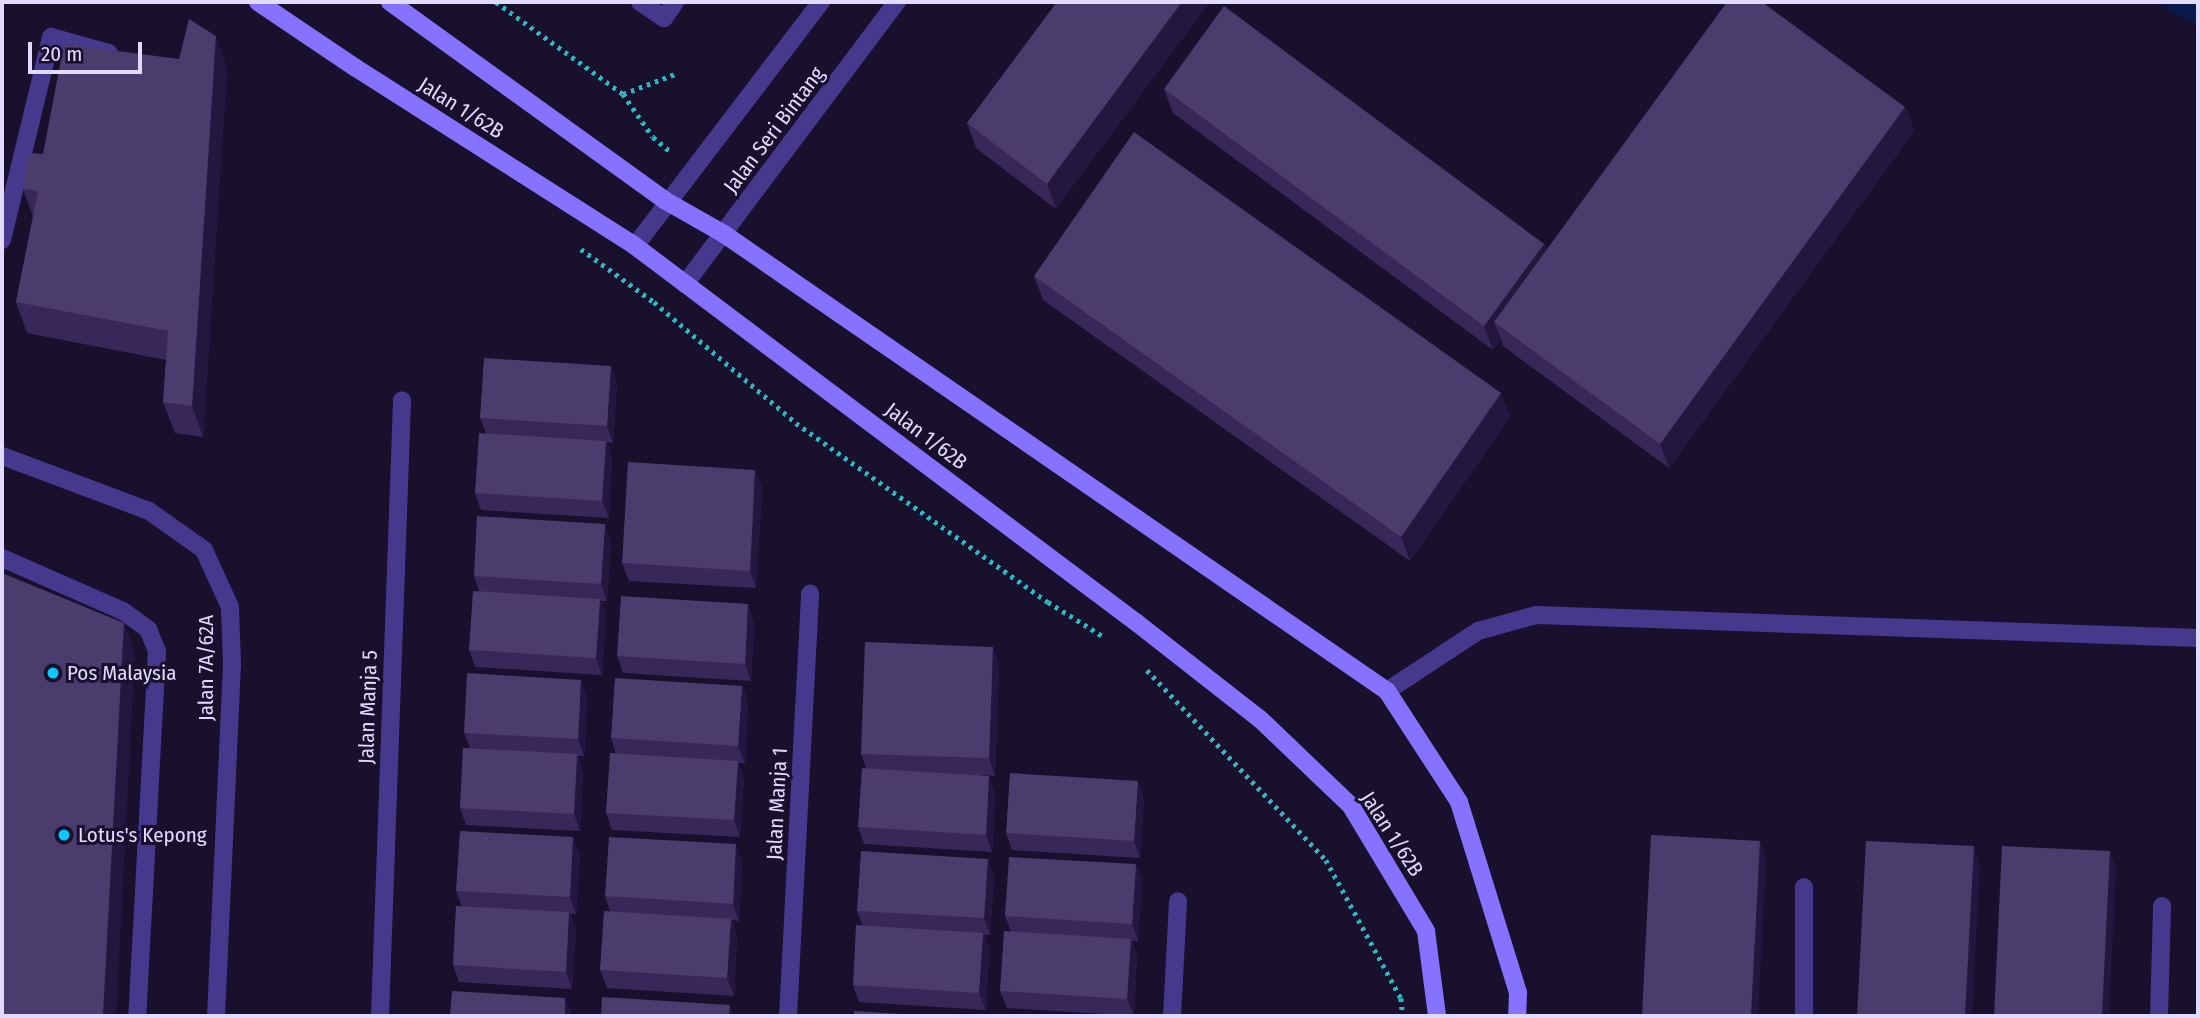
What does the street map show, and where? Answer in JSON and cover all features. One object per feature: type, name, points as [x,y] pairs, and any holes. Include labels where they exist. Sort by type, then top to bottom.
[{"type":"main road","name":"Jalan 1/62B","points":[[258,2],[356,68],[635,246],[1137,622],[1260,719],[1350,806],[1426,931],[1437,1016]]},
{"type":"main road","name":"Jalan 1/62B","points":[[390,2],[666,201],[723,234],[1387,691],[1459,802],[1518,993],[1517,1016]]},
{"type":"street","points":[[640,2],[664,18],[675,2]]},
{"type":"street","name":"Jalan Seri Bintang","points":[[635,246],[666,201],[821,2]]},
{"type":"street","name":"Jalan Seri Bintang","points":[[685,284],[897,2]]},
{"type":"street","points":[[2,240],[51,37],[126,58]]},
{"type":"street","name":"Jalan Manja 5","points":[[380,1016],[402,400]]},
{"type":"street","name":"Jalan 7A/62A","points":[[2,456],[149,511],[204,550],[230,607],[232,664],[216,1016]]},
{"type":"street","points":[[2,558],[123,611],[148,629],[157,651],[137,1016]]},
{"type":"street","name":"Jalan Manja 1","points":[[788,1016],[810,594]]},
{"type":"street","points":[[1387,691],[1478,631],[1536,615],[2198,638]]},
{"type":"street","points":[[1804,887],[1804,1016]]},
{"type":"street","points":[[1172,1016],[1178,901]]},
{"type":"street","points":[[2159,1016],[2162,906]]},
{"type":"path","points":[[496,2],[622,94],[675,74]]},
{"type":"path","points":[[576,246],[654,302],[796,422],[1048,602],[1114,644]]},
{"type":"path","points":[[1145,668],[1326,860],[1401,998],[1403,1016]]},
{"type":"water","points":[[2154,2],[2198,2],[2198,25]]},
{"type":"building","points":[[1057,2],[1182,2],[1047,184],[967,123]]},
{"type":"building","points":[[1727,2],[1762,2],[1905,107],[1660,444],[1494,322]]},
{"type":"building","points":[[1224,6],[1544,244],[1484,326],[1164,89]]},
{"type":"building","points":[[189,19],[216,36],[192,406],[163,402],[168,331],[16,302],[38,191],[23,189],[29,153],[43,154],[64,44],[179,59]]},
{"type":"building","points":[[1134,132],[1501,393],[1401,537],[1034,276]]},
{"type":"building","points":[[484,358],[611,366],[607,426],[480,418]]},
{"type":"building","points":[[479,433],[606,441],[602,501],[475,493]]},
{"type":"building","points":[[628,462],[755,470],[750,571],[622,563]]},
{"type":"building","points":[[477,516],[605,524],[601,584],[474,576]]},
{"type":"building","name":"Lotus's Kepong","points":[[2,573],[124,623],[103,1016],[2,1016]]},
{"type":"building","points":[[473,591],[600,599],[596,658],[469,650]]},
{"type":"building","points":[[621,596],[748,604],[745,664],[617,656]]},
{"type":"building","points":[[865,642],[993,647],[989,758],[861,754]]},
{"type":"building","points":[[467,673],[581,680],[578,739],[464,733]]},
{"type":"building","points":[[615,678],[742,686],[738,746],[611,738]]},
{"type":"building","points":[[463,748],[577,754],[574,814],[460,808]]},
{"type":"building","points":[[610,753],[738,761],[734,820],[606,813]]},
{"type":"building","points":[[862,768],[989,776],[986,835],[858,827]]},
{"type":"building","points":[[1010,773],[1138,781],[1134,841],[1006,833]]},
{"type":"building","points":[[460,831],[573,837],[570,897],[456,891]]},
{"type":"building","points":[[1651,835],[1760,841],[1751,1016],[1642,1016]]},
{"type":"building","points":[[609,837],[736,844],[733,904],[605,896]]},
{"type":"building","points":[[1866,841],[1974,846],[1965,1016],[1857,1016]]},
{"type":"building","points":[[2002,846],[2110,851],[2102,1016],[1994,1016]]},
{"type":"building","points":[[861,851],[988,859],[984,918],[857,911]]},
{"type":"building","points":[[1009,857],[1136,864],[1132,924],[1005,916]]},
{"type":"building","points":[[456,906],[569,912],[566,972],[453,965]]},
{"type":"building","points":[[604,911],[731,919],[727,978],[600,970]]},
{"type":"building","points":[[856,925],[983,933],[979,993],[853,985]]},
{"type":"building","points":[[1004,931],[1131,939],[1127,999],[1000,991]]},
{"type":"building","points":[[452,991],[565,998],[565,1016],[450,1016]]},
{"type":"building","points":[[602,997],[730,1005],[729,1016],[601,1016]]},
{"type":"building","points":[[854,1011],[936,1016],[854,1016]]},
{"type":"place","name":"Pos Malaysia","points":[[53,673]]},
{"type":"place","name":"Lotus's Kepong","points":[[64,835]]}]
